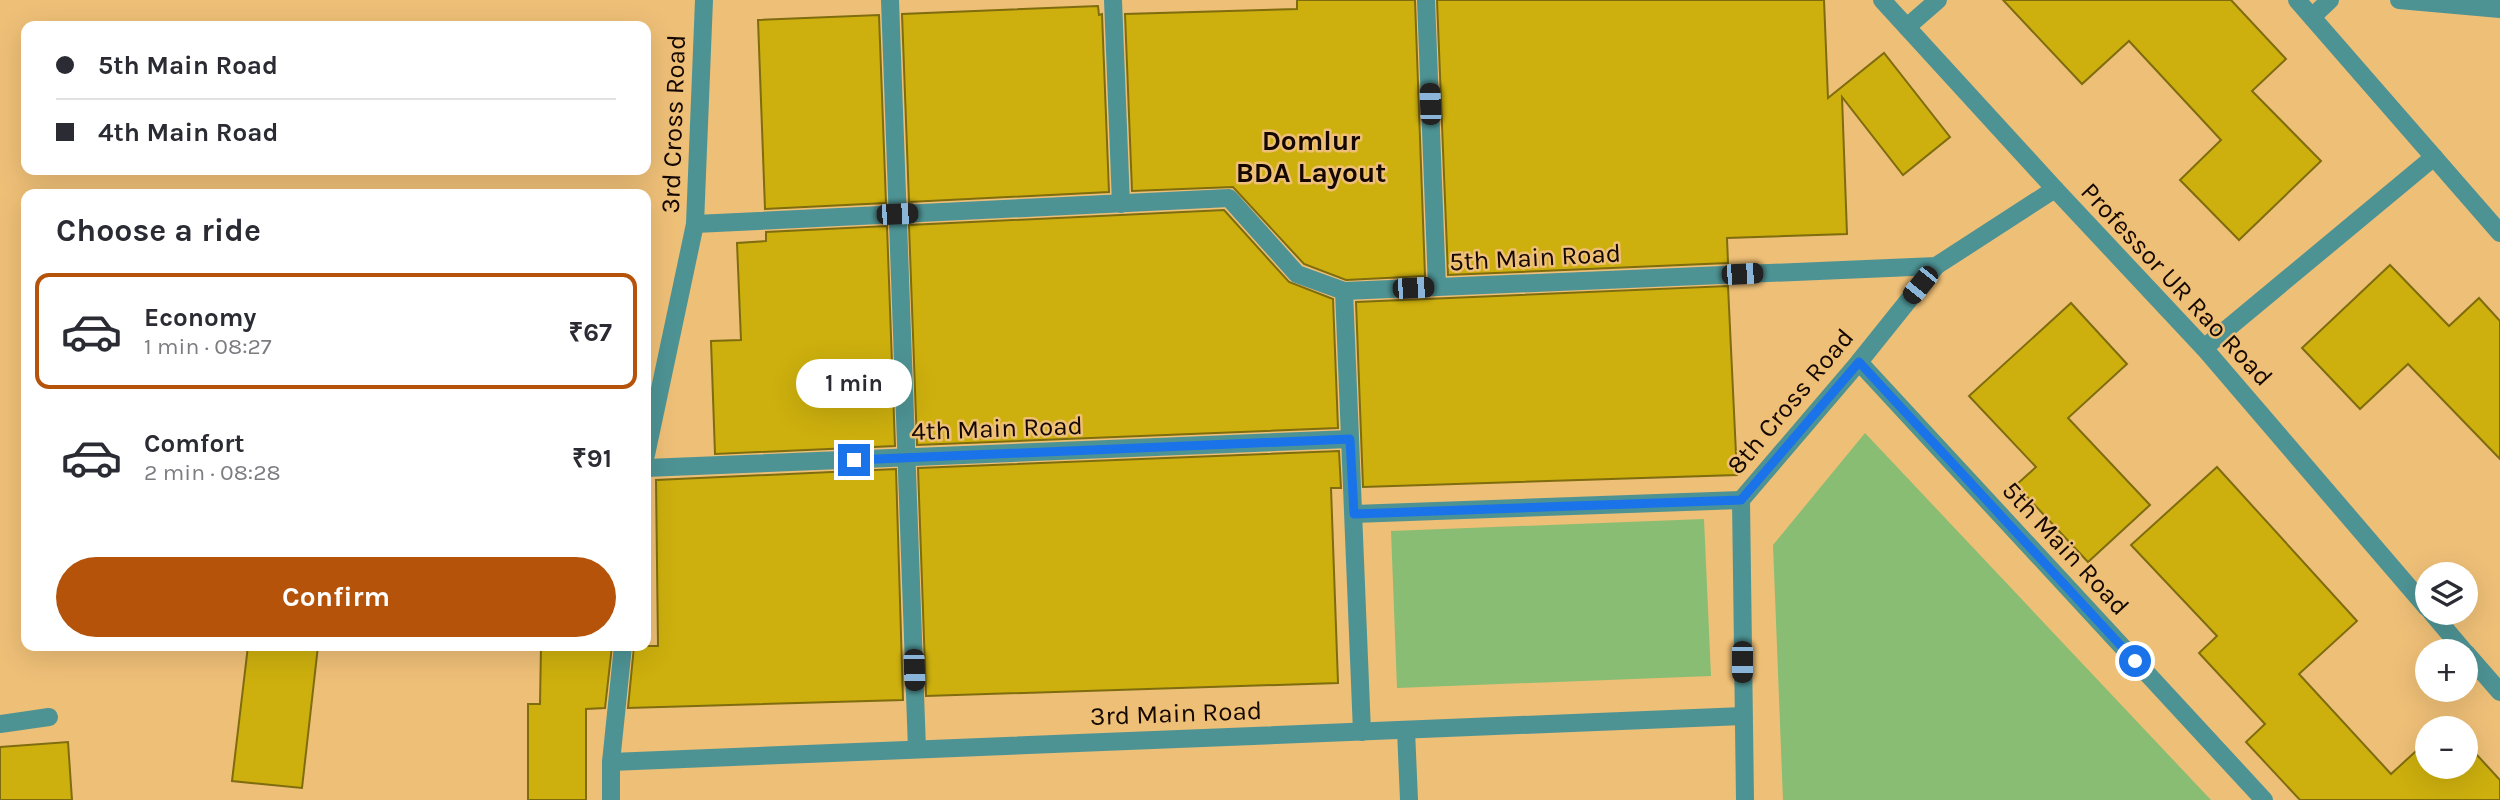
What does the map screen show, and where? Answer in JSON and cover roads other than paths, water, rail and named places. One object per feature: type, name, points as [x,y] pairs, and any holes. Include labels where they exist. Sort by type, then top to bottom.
[{"type":"street","name":"3rd Cross Road","points":[[651,431],[695,224],[704,0]]},
{"type":"street","points":[[890,0],[917,749]]},
{"type":"street","points":[[1113,0],[1121,204]]},
{"type":"street","points":[[1426,0],[1437,287]]},
{"type":"street","name":"Professor UR Rao Road","points":[[1882,0],[2204,348],[2415,594]]},
{"type":"street","points":[[1907,27],[1938,0]]},
{"type":"street","points":[[2297,0],[2500,233]]},
{"type":"street","points":[[2312,17],[2330,0]]},
{"type":"street","points":[[2399,0],[2500,9]]},
{"type":"street","points":[[2204,348],[2434,157]]},
{"type":"street","points":[[1936,266],[2055,189]]},
{"type":"street","name":"5th Main Road","points":[[695,224],[1229,198],[1297,274],[1344,291],[1936,266]]},
{"type":"street","name":"8th Cross Road","points":[[1745,800],[1741,500],[1859,362],[1936,266]]},
{"type":"street","points":[[1344,291],[1362,732]]},
{"type":"street","name":"5th Main Road","points":[[1859,362],[2264,800]]},
{"type":"street","name":"4th Main Road","points":[[651,468],[1350,439]]},
{"type":"street","points":[[1354,514],[1741,500]]},
{"type":"street","points":[[2442,625],[2454,639]]},
{"type":"street","points":[[611,800],[611,762],[622,651]]},
{"type":"street","points":[[2478,667],[2500,692]]},
{"type":"street","name":"3rd Main Road","points":[[611,762],[1743,716]]},
{"type":"street","points":[[0,724],[49,717]]},
{"type":"street","points":[[1406,730],[1409,800]]},
{"type":"district","name":"Domlur BDA Layout","points":[[1311,156]]}]
